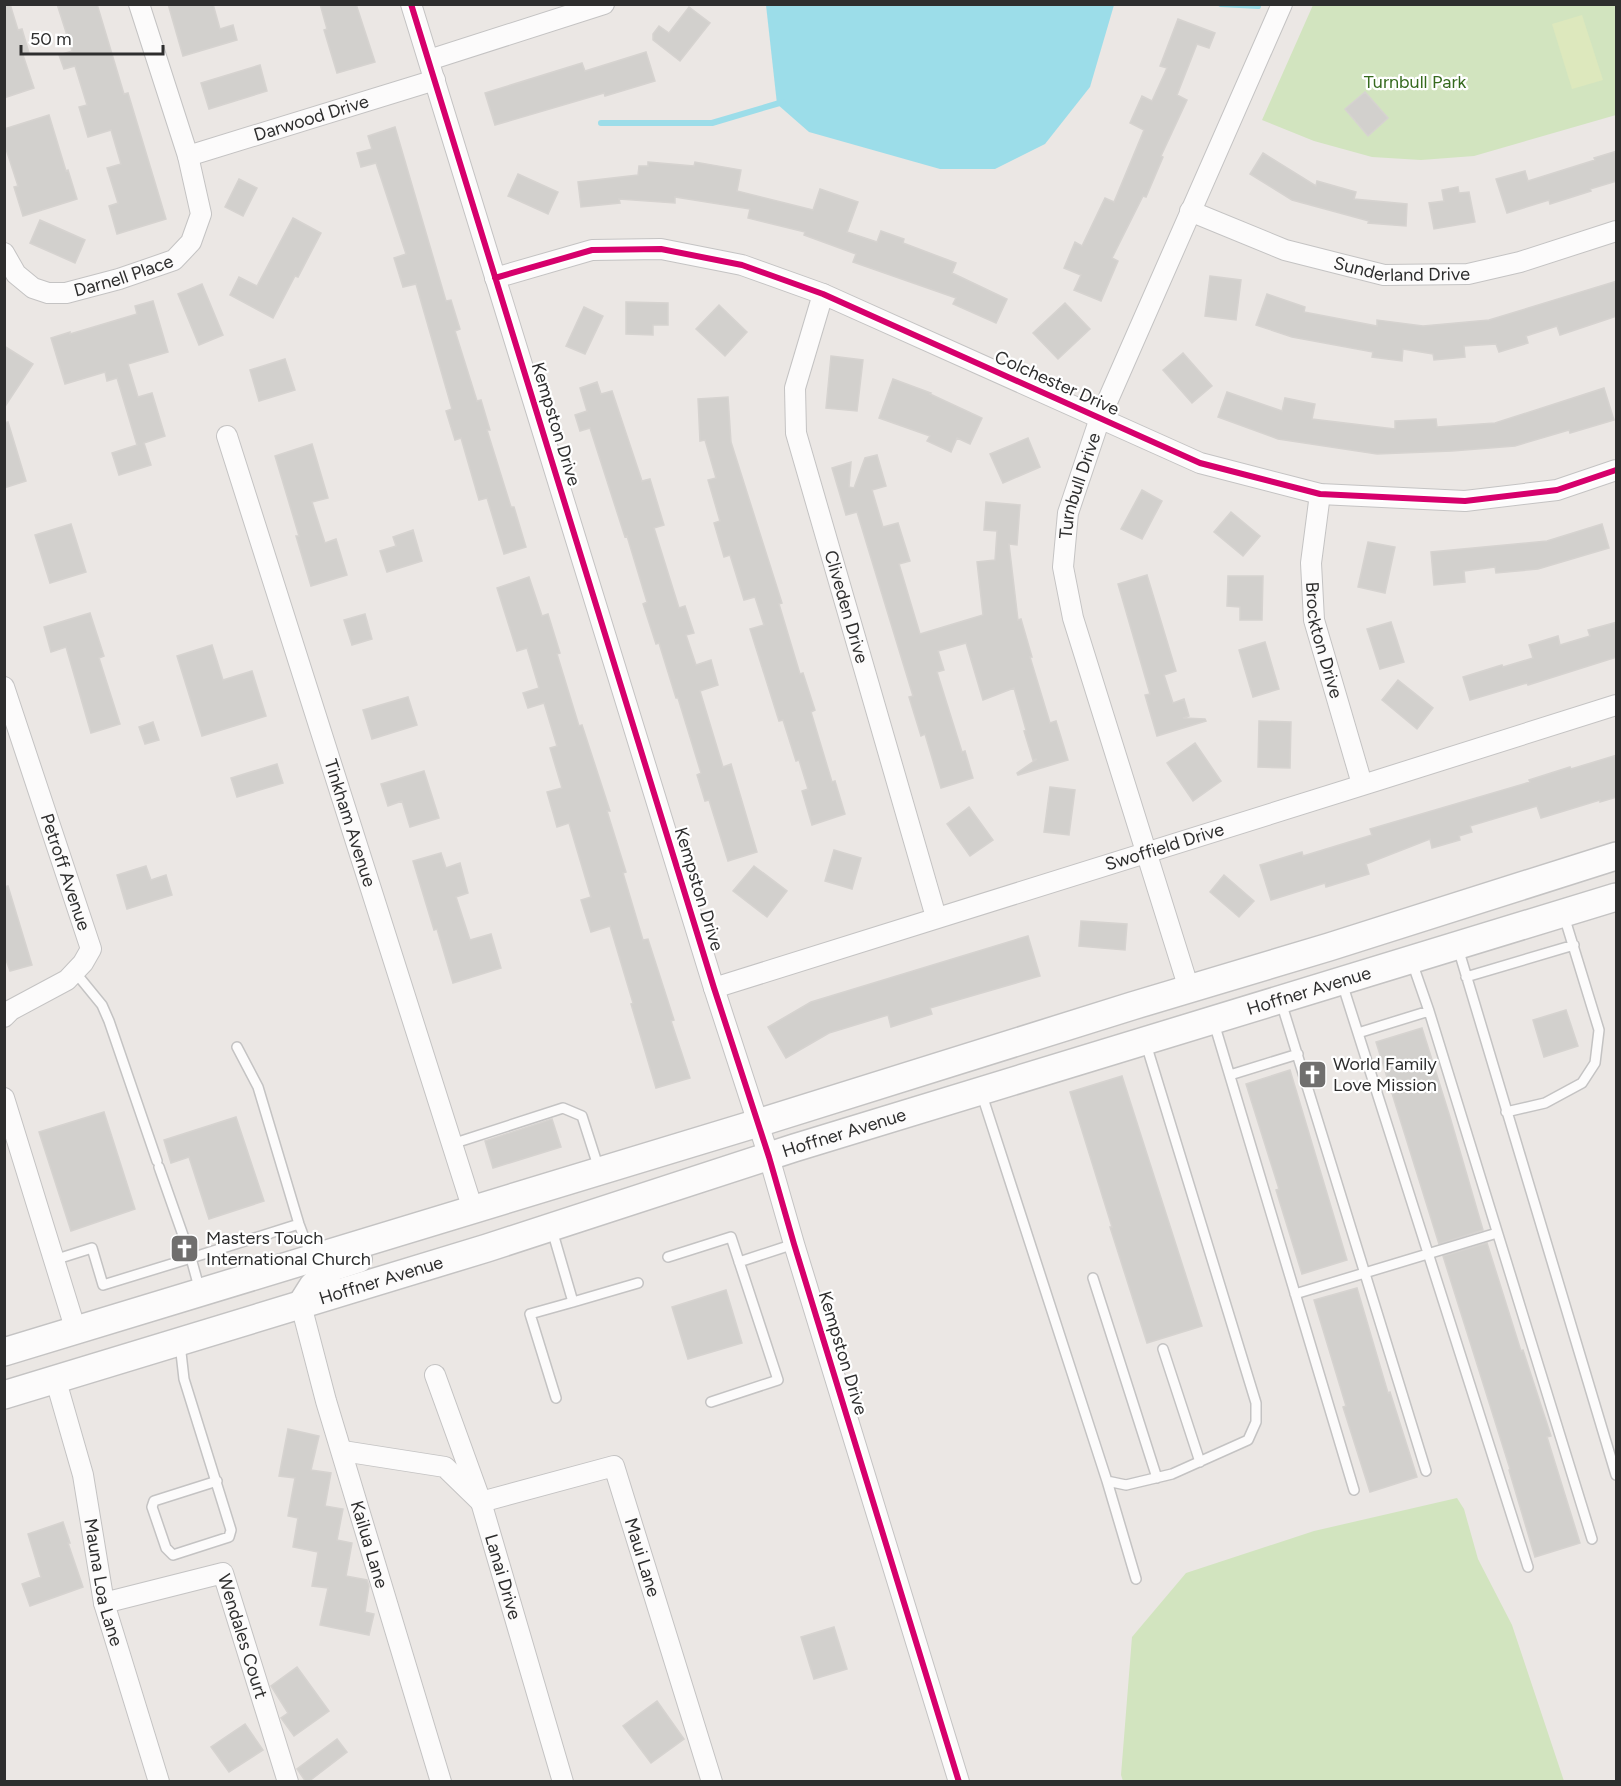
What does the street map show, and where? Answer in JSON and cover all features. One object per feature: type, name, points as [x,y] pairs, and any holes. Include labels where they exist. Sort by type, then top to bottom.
[{"type":"main road","name":"Hoffner Avenue","points":[[4,1352],[599,1172],[1617,856]]},
{"type":"main road","name":"Hoffner Avenue","points":[[4,1395],[56,1381],[552,1227],[981,1091],[1617,897]]},
{"type":"main road","points":[[1151,1040],[1171,1010],[1179,1006],[1374,946],[1392,927]]},
{"type":"main road","points":[[301,1305],[313,1286],[333,1267],[406,1244],[473,1210]]},
{"type":"main road","points":[[4,1381],[48,1367],[76,1331]]},
{"type":"street","name":"Darnell Place","points":[[4,253],[16,274],[33,288],[48,293],[66,293],[119,279],[174,260],[191,242],[201,214],[188,156],[139,4]]},
{"type":"street","name":"Kempston Drive","points":[[411,4],[714,988],[769,1157],[958,1782]]},
{"type":"street","points":[[429,60],[604,4]]},
{"type":"street","name":"Turnbull Drive","points":[[1189,989],[1072,618],[1063,567],[1068,513],[1100,418],[1282,4]]},
{"type":"street","name":"Darwood Drive","points":[[188,156],[435,80]]},
{"type":"street","name":"Sunderland Drive","points":[[1190,211],[1285,250],[1384,275],[1468,274],[1520,262],[1617,231]]},
{"type":"street","name":"Colchester Drive","points":[[495,278],[592,250],[661,249],[742,265],[824,294],[1200,463],[1320,494],[1465,501],[1557,490],[1617,470]]},
{"type":"street","name":"Cliveden Drive","points":[[824,294],[795,388],[796,433],[936,917]]},
{"type":"street","name":"Tinkham Avenue","points":[[227,436],[473,1210]]},
{"type":"street","name":"Brockton Drive","points":[[1320,494],[1311,563],[1314,620],[1362,784]]},
{"type":"street","name":"Petroff Avenue","points":[[4,687],[91,949],[83,963],[67,980],[11,1010],[4,1017]]},
{"type":"street","name":"Swoffield Drive","points":[[714,988],[1617,705]]},
{"type":"street","points":[[4,1098],[76,1331]]},
{"type":"street","name":"Kailua Lane","points":[[301,1305],[327,1401],[441,1782]]},
{"type":"street","name":"Lanai Drive","points":[[435,1375],[481,1502],[563,1782]]},
{"type":"street","name":"Mauna Loa Lane","points":[[56,1381],[83,1475],[104,1603],[159,1782]]},
{"type":"street","points":[[343,1451],[445,1467],[481,1502]]},
{"type":"street","name":"Maui Lane","points":[[481,1502],[614,1466],[712,1782]]},
{"type":"street","name":"Wendales Court","points":[[104,1603],[223,1573],[288,1782]]},
{"type":"lane","points":[[1506,1112],[1545,1102],[1582,1083],[1595,1063],[1599,1030],[1563,914]]},
{"type":"lane","points":[[1457,945],[1617,1475]]},
{"type":"lane","points":[[1466,977],[1574,945]]},
{"type":"lane","points":[[1412,961],[1592,1539]]},
{"type":"lane","points":[[75,972],[102,1005],[109,1021],[201,1293]]},
{"type":"lane","points":[[1342,981],[1528,1567]]},
{"type":"lane","points":[[1280,999],[1426,1471]]},
{"type":"lane","points":[[1358,1033],[1428,1011]]},
{"type":"lane","points":[[1213,1020],[1354,1490]]},
{"type":"lane","points":[[1107,1481],[1125,1485],[1172,1474],[1248,1440],[1256,1422],[1256,1403],[1151,1040]]},
{"type":"lane","points":[[237,1047],[258,1087],[299,1224],[312,1258]]},
{"type":"lane","points":[[1230,1075],[1298,1054]]},
{"type":"lane","points":[[981,1091],[1107,1481],[1136,1579]]},
{"type":"lane","points":[[452,1144],[563,1108],[582,1116],[599,1172]]},
{"type":"lane","points":[[54,1260],[92,1248],[103,1285],[299,1224]]},
{"type":"lane","points":[[552,1227],[573,1302]]},
{"type":"lane","points":[[1295,1294],[1497,1233]]},
{"type":"lane","points":[[668,1257],[731,1237],[778,1380],[711,1402]]},
{"type":"lane","points":[[739,1262],[794,1244]]},
{"type":"lane","points":[[1093,1278],[1157,1478]]},
{"type":"lane","points":[[556,1398],[530,1314],[638,1283]]},
{"type":"lane","points":[[180,1342],[184,1379],[217,1481],[231,1530],[229,1537],[173,1555],[166,1548],[152,1507],[154,1501],[217,1481]]},
{"type":"lane","points":[[1164,1349],[1200,1462]]},
{"type":"green space","name":"Turnbull Park","points":[[1313,5],[1616,5],[1616,115],[1474,156],[1421,160],[1372,157],[1314,141],[1262,120]]},
{"type":"green space","points":[[1582,15],[1603,80],[1572,89],[1552,24]]},
{"type":"green space","points":[[1457,1498],[1464,1509],[1478,1559],[1512,1625],[1564,1781],[1123,1781],[1121,1775],[1132,1637],[1186,1573],[1314,1531]]},
{"type":"water","points":[[766,4],[1114,5],[1090,87],[1045,144],[995,169],[940,169],[809,132],[777,104]]},
{"type":"building","points":[[4,4],[10,4],[18,30],[22,29],[29,53],[23,55],[34,88],[4,98]]},
{"type":"building","points":[[57,4],[97,4],[124,94],[128,93],[166,219],[117,234],[109,206],[118,203],[107,168],[121,164],[111,130],[88,137],[79,107],[87,105],[75,66],[64,69],[59,55],[72,51]]},
{"type":"building","points":[[168,4],[213,4],[220,29],[233,25],[237,40],[183,56]]},
{"type":"building","points":[[320,4],[356,4],[375,62],[337,73],[324,30],[327,29]]},
{"type":"building","points":[[689,7],[710,23],[680,61],[653,40],[653,34],[659,26],[669,33]]},
{"type":"building","points":[[1178,19],[1215,33],[1209,48],[1197,44],[1177,95],[1187,100],[1161,156],[1163,157],[1146,197],[1143,196],[1112,258],[1118,261],[1101,301],[1074,290],[1081,275],[1064,268],[1075,242],[1082,246],[1105,198],[1114,202],[1144,130],[1130,123],[1142,96],[1152,101],[1167,68],[1160,66]]},
{"type":"building","points":[[646,52],[655,81],[605,96],[604,93],[495,125],[485,93],[582,63],[585,71]]},
{"type":"building","points":[[260,65],[267,91],[209,109],[201,83]]},
{"type":"building","points":[[1365,92],[1388,118],[1368,136],[1345,109]]},
{"type":"building","points":[[49,115],[77,199],[23,216],[14,187],[18,186],[4,143],[4,129]]},
{"type":"building","points":[[395,127],[446,301],[451,300],[460,329],[455,331],[477,401],[481,400],[490,430],[487,430],[526,547],[504,554],[487,498],[479,500],[461,438],[455,440],[446,411],[452,409],[416,284],[403,287],[394,258],[406,254],[376,163],[361,167],[357,153],[372,149],[368,136]]},
{"type":"building","points":[[1617,151],[1617,181],[1550,204],[1549,200],[1507,213],[1496,179],[1525,171],[1528,181]]},
{"type":"building","points":[[1263,153],[1316,186],[1317,181],[1356,192],[1354,199],[1407,204],[1406,226],[1368,223],[1369,221],[1292,200],[1250,174]]},
{"type":"building","points":[[648,162],[694,166],[695,162],[741,170],[737,191],[813,210],[820,189],[858,202],[847,232],[877,242],[881,231],[904,239],[903,243],[956,263],[952,273],[1007,299],[996,323],[953,304],[956,298],[853,262],[856,254],[804,235],[805,232],[748,218],[750,209],[675,197],[675,203],[619,199],[620,203],[581,207],[578,182],[638,175],[639,166],[648,166]]},
{"type":"building","points":[[518,174],[558,192],[548,214],[508,196]]},
{"type":"building","points":[[239,179],[257,188],[243,216],[225,207]]},
{"type":"building","points":[[1458,187],[1459,193],[1469,192],[1475,222],[1434,229],[1429,203],[1444,201],[1442,190]]},
{"type":"building","points":[[293,218],[321,233],[273,318],[230,295],[239,277],[257,286]]},
{"type":"building","points":[[40,220],[85,240],[75,263],[30,243]]},
{"type":"building","points":[[1210,276],[1241,280],[1236,320],[1205,316]]},
{"type":"building","points":[[1617,281],[1617,316],[1560,335],[1557,326],[1526,336],[1528,343],[1499,352],[1496,344],[1464,346],[1465,357],[1434,360],[1433,354],[1403,349],[1402,361],[1372,357],[1373,352],[1292,337],[1256,325],[1267,294],[1305,307],[1304,312],[1377,326],[1377,320],[1423,326],[1489,320]]},
{"type":"building","points":[[202,284],[223,335],[199,345],[178,294]]},
{"type":"building","points":[[153,301],[168,352],[128,364],[138,397],[152,393],[165,436],[144,443],[151,465],[119,475],[112,453],[137,445],[117,378],[107,381],[105,372],[65,384],[51,338],[137,314],[135,306]]},
{"type":"building","points":[[626,302],[668,303],[668,325],[653,325],[653,335],[626,334]]},
{"type":"building","points":[[1065,303],[1090,329],[1058,359],[1033,333]]},
{"type":"building","points":[[719,305],[747,332],[725,356],[696,329]]},
{"type":"building","points":[[584,307],[603,316],[585,354],[566,346]]},
{"type":"building","points":[[4,346],[33,364],[4,408]]},
{"type":"building","points":[[1183,353],[1212,386],[1192,403],[1163,370]]},
{"type":"building","points":[[831,356],[863,360],[857,411],[826,408]]},
{"type":"building","points":[[285,359],[295,390],[259,401],[250,370]]},
{"type":"building","points":[[893,379],[931,393],[982,418],[970,444],[957,438],[951,452],[927,441],[930,436],[879,418]]},
{"type":"building","points":[[597,382],[601,394],[612,391],[642,481],[650,479],[664,525],[654,528],[679,608],[685,606],[694,633],[686,635],[696,665],[711,660],[718,685],[700,691],[723,767],[731,764],[757,852],[728,861],[709,800],[705,801],[697,775],[701,773],[678,698],[676,698],[659,643],[656,644],[643,604],[647,602],[627,536],[625,537],[590,428],[580,431],[575,415],[587,411],[580,388]]},
{"type":"building","points":[[1604,388],[1614,420],[1515,446],[1452,451],[1377,454],[1278,439],[1218,417],[1227,392],[1282,411],[1285,398],[1315,404],[1312,419],[1395,429],[1395,421],[1436,419],[1437,427],[1495,423]]},
{"type":"building","points":[[728,397],[731,442],[782,603],[779,604],[800,674],[803,673],[815,710],[811,712],[832,782],[835,781],[845,814],[812,825],[802,791],[808,789],[799,760],[796,761],[783,720],[779,721],[750,629],[764,625],[755,597],[744,600],[730,555],[724,557],[714,523],[720,521],[708,480],[716,478],[705,440],[700,441],[698,399]]},
{"type":"building","points":[[8,422],[26,481],[4,488],[4,423]]},
{"type":"building","points":[[1028,438],[1040,467],[1003,483],[990,454]]},
{"type":"building","points":[[312,444],[328,498],[312,502],[325,543],[336,539],[347,575],[311,586],[275,456]]},
{"type":"building","points":[[877,455],[886,486],[872,490],[883,527],[898,523],[910,561],[899,564],[920,634],[983,615],[977,562],[995,560],[997,531],[984,530],[986,502],[1020,505],[1017,545],[1009,544],[1018,620],[1021,619],[1050,723],[1056,721],[1068,760],[1018,775],[1017,773],[1037,759],[1033,760],[1014,688],[983,700],[966,643],[938,651],[944,670],[937,672],[962,752],[965,751],[973,778],[941,788],[925,734],[921,736],[909,697],[913,696],[857,512],[846,515],[832,468],[851,462],[849,487],[854,488],[865,458]]},
{"type":"building","points":[[1142,490],[1162,501],[1142,539],[1121,529]]},
{"type":"building","points":[[1231,512],[1260,536],[1243,556],[1214,532]]},
{"type":"building","points":[[71,524],[86,572],[50,583],[35,535]]},
{"type":"building","points":[[1602,524],[1609,548],[1538,569],[1496,573],[1495,567],[1464,571],[1465,582],[1434,585],[1431,552],[1547,541]]},
{"type":"building","points":[[413,530],[422,561],[387,572],[380,551],[396,546],[393,537]]},
{"type":"building","points":[[1368,542],[1395,547],[1385,593],[1358,587]]},
{"type":"building","points":[[1147,575],[1176,671],[1164,675],[1173,703],[1184,699],[1189,716],[1183,718],[1205,719],[1206,721],[1157,736],[1145,695],[1150,694],[1118,584]]},
{"type":"building","points":[[1228,576],[1263,576],[1262,620],[1240,620],[1240,607],[1227,606]]},
{"type":"building","points":[[529,577],[542,616],[548,614],[560,653],[557,654],[579,726],[582,725],[610,811],[607,811],[626,872],[623,873],[643,940],[648,939],[690,1078],[656,1088],[610,926],[591,932],[581,900],[591,897],[569,823],[557,827],[547,792],[562,788],[550,748],[557,746],[544,703],[528,708],[523,693],[539,688],[527,648],[517,651],[497,588]]},
{"type":"building","points":[[90,613],[104,656],[99,658],[120,724],[91,733],[66,647],[51,652],[44,627]]},
{"type":"building","points":[[365,614],[372,639],[352,645],[344,620]]},
{"type":"building","points":[[1391,622],[1404,662],[1380,669],[1367,629]]},
{"type":"building","points":[[1617,622],[1617,657],[1528,685],[1527,683],[1470,700],[1463,677],[1533,658],[1529,645],[1558,636],[1560,645],[1590,636],[1588,630]]},
{"type":"building","points":[[1265,642],[1279,689],[1253,697],[1239,650]]},
{"type":"building","points":[[212,645],[223,680],[252,671],[266,716],[202,736],[177,656]]},
{"type":"building","points":[[1398,680],[1433,708],[1417,729],[1382,700]]},
{"type":"building","points":[[408,697],[417,725],[372,739],[363,710]]},
{"type":"building","points":[[1259,721],[1291,722],[1290,768],[1258,767]]},
{"type":"building","points":[[153,722],[159,740],[145,744],[139,727]]},
{"type":"building","points":[[1195,743],[1221,781],[1193,801],[1167,763]]},
{"type":"building","points":[[1617,755],[1617,797],[1541,818],[1537,806],[1470,826],[1472,832],[1459,836],[1460,840],[1432,848],[1430,839],[1366,864],[1369,874],[1326,887],[1325,883],[1271,900],[1260,865],[1302,852],[1303,856],[1372,835],[1370,829],[1530,782],[1529,780],[1570,767],[1571,769]]},
{"type":"building","points":[[277,764],[283,783],[237,797],[231,778]]},
{"type":"building","points":[[424,771],[439,818],[410,827],[402,801],[388,806],[381,784]]},
{"type":"building","points":[[1050,787],[1075,790],[1069,835],[1044,832]]},
{"type":"building","points":[[969,807],[993,840],[970,856],[947,824]]},
{"type":"building","points":[[834,850],[861,858],[852,889],[825,881]]},
{"type":"building","points":[[441,853],[446,868],[460,863],[468,893],[456,897],[470,940],[491,934],[501,968],[453,983],[413,861]]},
{"type":"building","points":[[146,866],[151,880],[166,875],[172,895],[127,909],[117,875]]},
{"type":"building","points":[[754,866],[787,891],[767,917],[733,891]]},
{"type":"building","points":[[1224,875],[1254,901],[1239,917],[1210,892]]},
{"type":"building","points":[[8,886],[32,965],[10,971],[4,954],[4,887]]},
{"type":"building","points":[[1081,921],[1127,924],[1125,950],[1079,946]]},
{"type":"building","points":[[1028,936],[1040,976],[930,1008],[932,1014],[891,1027],[888,1015],[829,1033],[786,1058],[768,1027],[811,1002]]},
{"type":"building","points":[[1566,1010],[1578,1046],[1544,1057],[1533,1020]]},
{"type":"building","points":[[1422,1028],[1483,1230],[1439,1244],[1376,1042]]},
{"type":"building","points":[[1290,1070],[1347,1260],[1302,1274],[1276,1190],[1279,1189],[1246,1084]]},
{"type":"building","points":[[1122,1076],[1202,1326],[1147,1343],[1070,1092]]},
{"type":"building","points":[[104,1112],[135,1209],[71,1231],[39,1132]]},
{"type":"building","points":[[236,1117],[264,1201],[209,1219],[189,1157],[171,1163],[164,1140]]},
{"type":"building","points":[[552,1119],[561,1147],[493,1168],[485,1141]]},
{"type":"building","points":[[1487,1243],[1551,1436],[1547,1437],[1580,1543],[1535,1557],[1510,1469],[1443,1256]]},
{"type":"building","points":[[1357,1288],[1388,1393],[1390,1392],[1417,1477],[1370,1492],[1343,1407],[1346,1406],[1314,1300]]},
{"type":"building","points":[[726,1290],[742,1343],[688,1359],[672,1307]]},
{"type":"building","points":[[288,1429],[319,1436],[311,1470],[331,1473],[325,1506],[343,1509],[337,1540],[352,1543],[346,1576],[367,1580],[369,1586],[365,1612],[374,1614],[369,1635],[320,1625],[328,1588],[312,1586],[318,1552],[293,1547],[298,1518],[288,1516],[295,1478],[279,1476]]},
{"type":"building","points":[[63,1522],[83,1587],[30,1606],[22,1584],[41,1577],[28,1534]]},
{"type":"building","points":[[834,1627],[847,1669],[814,1679],[801,1637]]},
{"type":"building","points":[[297,1667],[329,1711],[294,1736],[281,1718],[288,1713],[271,1686]]},
{"type":"building","points":[[657,1701],[684,1739],[651,1763],[623,1726]]},
{"type":"building","points":[[245,1724],[263,1750],[229,1772],[211,1747]]},
{"type":"building","points":[[337,1739],[347,1752],[306,1782],[297,1769]]},
{"type":"waterway","points":[[1221,4],[1258,6]]},
{"type":"waterway","points":[[601,123],[712,123],[783,102]]},
{"type":"cycle path","points":[[411,4],[714,988],[769,1157],[959,1782]]},
{"type":"cycle path","points":[[495,278],[592,250],[661,249],[742,265],[823,294],[1200,463],[1320,494],[1465,501],[1557,490],[1616,470]]},
{"type":"place","name":"World Family Love Mission","points":[[1312,1074]]},
{"type":"place","name":"Masters Touch International Church","points":[[185,1248]]}]
